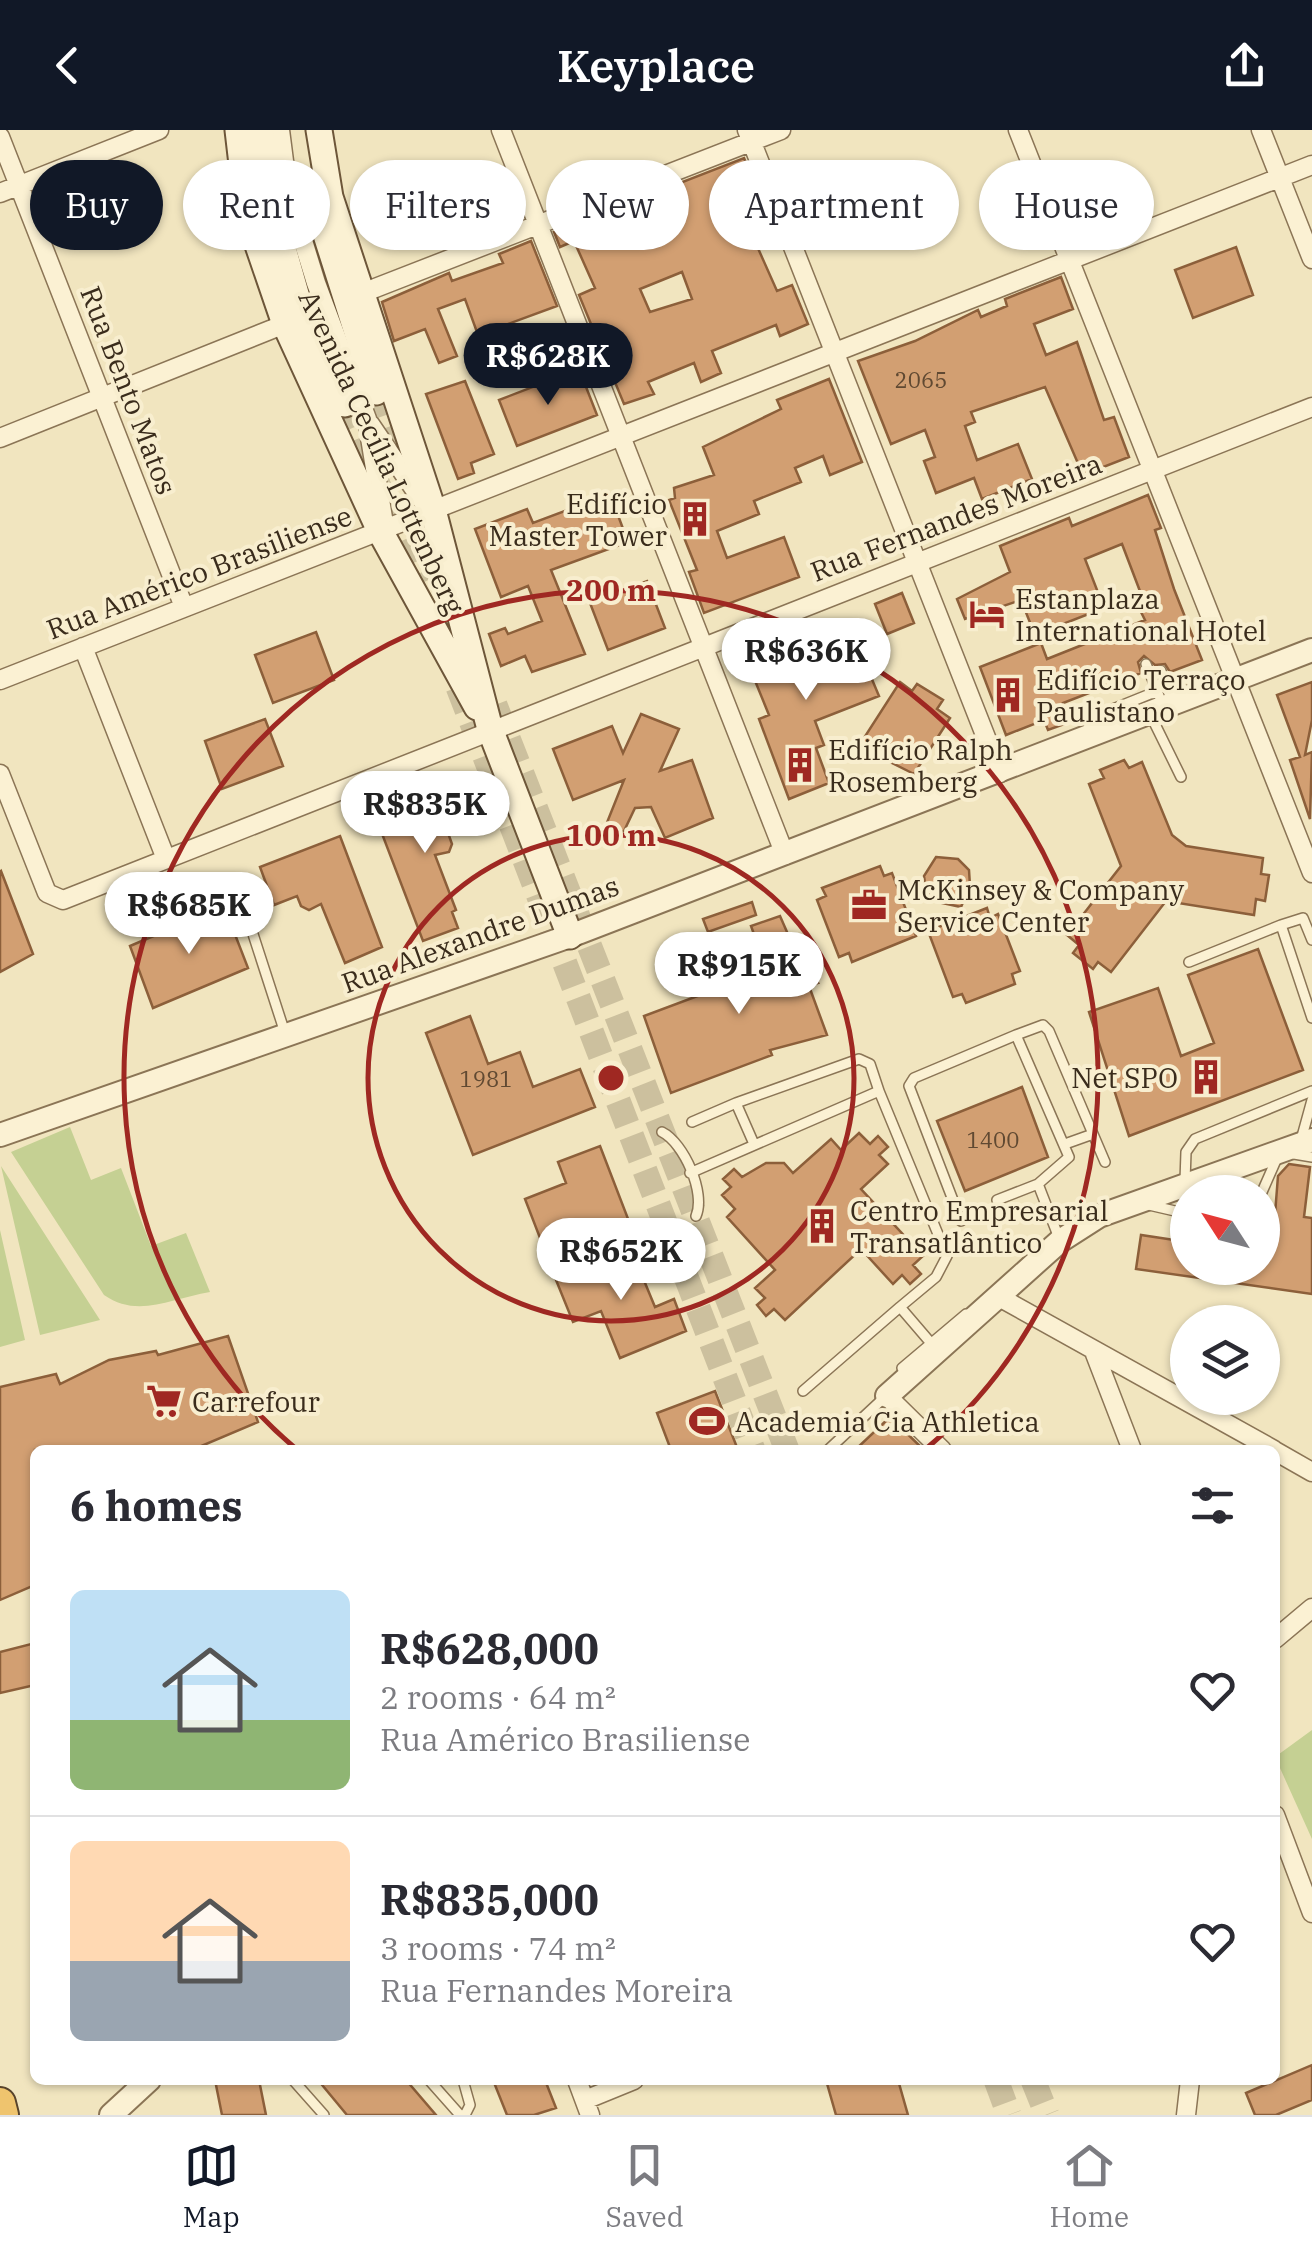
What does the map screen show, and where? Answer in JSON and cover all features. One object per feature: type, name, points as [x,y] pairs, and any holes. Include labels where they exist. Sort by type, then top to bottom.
[{"type":"highway","points":[[0,2103],[3,2115]]},
{"type":"main road","name":"Avenida Cecília Lottenberg","points":[[238,130],[248,216],[286,324],[432,632],[490,729]]},
{"type":"main road","points":[[260,130],[271,206],[298,301],[344,404]]},
{"type":"main road","points":[[303,130],[309,177],[324,233],[376,392]]},
{"type":"main road","name":"Avenida Cecília Lottenberg","points":[[318,130],[330,196],[365,292],[433,514],[490,729],[570,936]]},
{"type":"street","points":[[0,192],[159,130]]},
{"type":"street","points":[[280,130],[294,210],[367,420],[384,535]]},
{"type":"street","points":[[501,130],[785,855]]},
{"type":"street","points":[[365,292],[538,226],[749,136],[780,130]]},
{"type":"street","points":[[1018,130],[1312,872]]},
{"type":"street","points":[[1261,130],[1312,259]]},
{"type":"street","points":[[749,136],[1000,773]]},
{"type":"street","name":"Rua Bento Matos","points":[[0,137],[184,607]]},
{"type":"street","name":"Rua Américo Brasiliense","points":[[0,680],[184,607],[384,535],[620,435],[1312,165]]},
{"type":"street","points":[[0,438],[286,324]]},
{"type":"street","name":"Rua Fernandes Moreira","points":[[0,774],[47,893],[63,900],[1312,407]]},
{"type":"street","points":[[367,420],[433,514]]},
{"type":"street","points":[[83,647],[166,860]]},
{"type":"street","name":"Rua Alexandre Dumas","points":[[0,1135],[570,936],[1312,650]]},
{"type":"street","points":[[1220,1175],[1305,1153]]},
{"type":"street","points":[[937,1445],[886,1396],[1060,1241],[1099,1216],[1170,1190]]},
{"type":"street","points":[[993,1302],[1265,1445]]},
{"type":"street","points":[[1095,1354],[1130,1445]]},
{"type":"street","points":[[1280,1453],[1312,1472]]},
{"type":"street","points":[[1280,1635],[1312,1608]]},
{"type":"street","points":[[1280,1824],[1304,1868],[1312,1912]]},
{"type":"street","points":[[111,2115],[144,2085]]},
{"type":"street","points":[[587,2108],[626,2085]]},
{"type":"street","points":[[1186,2115],[1189,2085]]},
{"type":"lane","points":[[1146,664],[1181,777]]},
{"type":"lane","points":[[1160,671],[1161,705]]},
{"type":"lane","points":[[241,898],[286,1035]]},
{"type":"lane","points":[[1190,962],[1301,917],[1312,940]]},
{"type":"lane","points":[[1280,926],[1312,1018]]},
{"type":"lane","points":[[961,1221],[908,1086],[914,1078],[1016,1035],[1043,1024],[1049,1030],[1105,1162]]},
{"type":"lane","points":[[998,1200],[1038,1184],[1068,1162],[1065,1144],[1016,1035]]},
{"type":"lane","points":[[692,1122],[860,1059],[870,1064],[946,1256],[936,1277],[803,1391]]},
{"type":"lane","points":[[1185,1175],[1186,1152],[1195,1139],[1312,1091]]},
{"type":"lane","points":[[690,1173],[879,1092]]},
{"type":"lane","points":[[1280,1176],[1305,1153],[1312,1100]]},
{"type":"lane","points":[[736,1103],[754,1144]]},
{"type":"lane","points":[[662,1132],[678,1144],[690,1173],[700,1198],[696,1216]]},
{"type":"lane","points":[[1065,1144],[1093,1134]]},
{"type":"lane","points":[[1038,1184],[1060,1241]]},
{"type":"lane","points":[[1137,1202],[1170,1210]]},
{"type":"lane","points":[[833,1445],[886,1396],[903,1366],[954,1320],[993,1302]]},
{"type":"lane","points":[[900,1307],[930,1342]]},
{"type":"lane","points":[[297,2085],[324,2115]]},
{"type":"lane","points":[[434,2085],[462,2115],[470,2106],[464,2085]]},
{"type":"green space","points":[[70,1127],[91,1180],[121,1168],[151,1246],[186,1233],[210,1292],[142,1306],[130,1306],[104,1295],[11,1152]]},
{"type":"green space","points":[[1,1166],[100,1320],[40,1335]]},
{"type":"green space","points":[[0,1230],[25,1340],[0,1347]]},
{"type":"green space","points":[[1312,1730],[1312,1839],[1280,1768],[1280,1753]]},
{"type":"building","points":[[709,172],[709,250],[759,250],[777,291],[792,285],[808,324],[780,336],[776,325],[712,351],[721,373],[701,382],[694,363],[648,382],[654,394],[624,404],[579,295],[595,288],[578,250],[689,250],[689,179]],"holes":[[[682,272],[692,299],[650,312],[640,289]]]},
{"type":"building","points":[[531,241],[557,306],[478,335],[465,299],[438,309],[457,356],[439,363],[425,329],[394,341],[382,302],[449,273],[452,281],[503,263],[499,254],[526,250],[526,243]]},
{"type":"building","points":[[1236,247],[1253,295],[1193,318],[1175,270]]},
{"type":"building","points":[[1061,277],[1073,309],[1034,324],[1046,355],[1077,342],[1104,420],[1114,417],[1129,457],[1083,475],[1045,387],[971,412],[975,422],[965,426],[977,460],[1018,444],[1032,479],[982,499],[974,478],[936,493],[924,461],[935,457],[925,430],[891,444],[858,361],[915,341],[978,310],[981,317],[1007,306],[1005,299]]},
{"type":"building","points":[[579,369],[597,415],[517,446],[499,400]]},
{"type":"building","points":[[829,379],[862,462],[830,475],[823,456],[795,468],[801,482],[754,501],[759,514],[717,531],[727,558],[784,537],[799,577],[704,613],[689,572],[697,570],[669,500],[675,498],[674,488],[714,475],[703,447],[781,409],[777,400]]},
{"type":"building","points":[[465,381],[494,454],[471,463],[474,473],[458,479],[426,394]]},
{"type":"building","points":[[610,494],[628,542],[551,570],[585,654],[532,672],[525,656],[501,666],[489,634],[505,628],[508,634],[542,621],[528,586],[501,597],[475,529],[527,509],[533,523]]},
{"type":"building","points":[[1148,495],[1161,528],[1155,530],[1174,589],[1202,660],[1170,672],[1165,664],[1155,665],[1144,656],[1138,662],[1141,673],[1063,703],[1070,722],[1048,730],[1044,720],[1006,735],[980,667],[1041,643],[1047,659],[1145,620],[1140,610],[1146,607],[1122,544],[1085,559],[1104,608],[1035,635],[1021,600],[965,619],[957,599],[1010,572],[1000,546],[1069,518],[1072,526]]},
{"type":"building","points":[[647,581],[665,628],[608,650],[590,603]]},
{"type":"building","points":[[902,593],[914,623],[887,634],[875,604]]},
{"type":"building","points":[[316,632],[334,680],[273,703],[255,655]]},
{"type":"building","points":[[796,637],[803,638],[806,645],[821,639],[824,647],[835,643],[839,654],[858,646],[879,696],[815,721],[824,745],[816,748],[829,783],[789,799],[759,719],[769,715],[747,661]]},
{"type":"building","points":[[900,682],[912,691],[917,684],[943,700],[937,709],[950,718],[914,774],[872,753],[875,749],[862,741]]},
{"type":"building","points":[[1312,682],[1312,720],[1305,755],[1312,752],[1310,819],[1290,760],[1300,757],[1277,695]]},
{"type":"building","points":[[641,714],[679,729],[660,771],[692,760],[713,818],[665,838],[651,807],[635,808],[624,831],[613,836],[606,825],[624,780],[573,800],[553,749],[612,726],[623,753]]},
{"type":"building","points":[[265,719],[283,766],[222,789],[205,741]]},
{"type":"building","points":[[1124,760],[1129,768],[1142,762],[1172,835],[1186,846],[1263,858],[1261,874],[1269,875],[1265,901],[1256,899],[1254,915],[1166,901],[1111,972],[1098,962],[1093,969],[1073,953],[1079,945],[1067,935],[1121,866],[1089,784],[1104,778],[1100,770]]},
{"type":"building","points":[[456,786],[471,824],[448,833],[452,844],[449,852],[435,855],[456,910],[452,912],[458,928],[423,941],[376,818]]},
{"type":"building","points":[[340,836],[382,947],[345,963],[321,904],[309,910],[301,906],[297,896],[274,905],[260,867]]},
{"type":"building","points":[[936,857],[958,859],[969,870],[970,886],[961,907],[938,902],[926,891],[924,876]]},
{"type":"building","points":[[880,866],[884,876],[892,873],[916,936],[852,962],[849,953],[839,957],[817,900],[826,896],[822,888]]},
{"type":"building","points":[[0,872],[33,954],[0,972]]},
{"type":"building","points":[[752,902],[756,915],[708,932],[703,919]]},
{"type":"building","points":[[224,906],[248,968],[153,1008],[130,946]]},
{"type":"building","points":[[987,908],[990,918],[998,914],[1020,971],[1012,974],[1015,984],[966,1003],[962,994],[953,997],[928,931]]},
{"type":"building","points":[[780,916],[801,964],[818,983],[809,986],[827,1035],[770,1050],[772,1055],[671,1093],[644,1016],[767,970],[751,926]]},
{"type":"building","points":[[1258,949],[1303,1070],[1129,1136],[1089,1012],[1158,988],[1181,1056],[1214,1043],[1188,975]]},
{"type":"building","points":[[470,1016],[488,1064],[520,1052],[533,1087],[580,1069],[595,1107],[473,1155],[426,1033]]},
{"type":"building","points":[[1022,1087],[1048,1157],[965,1191],[937,1121]]},
{"type":"building","name":"Centro Empresarial Transatlântico","points":[[859,1133],[870,1144],[878,1136],[888,1147],[879,1155],[888,1164],[861,1189],[923,1256],[913,1265],[921,1274],[910,1284],[902,1275],[893,1284],[861,1249],[785,1320],[774,1309],[766,1316],[757,1305],[765,1298],[755,1288],[775,1270],[727,1217],[735,1209],[722,1195],[731,1187],[723,1179],[734,1169],[742,1177],[766,1163],[784,1163],[793,1173],[831,1139],[841,1150]]},
{"type":"building","points":[[600,1146],[630,1224],[593,1239],[586,1220],[540,1238],[525,1199],[566,1183],[558,1162]]},
{"type":"building","points":[[1289,1164],[1310,1167],[1304,1217],[1312,1218],[1312,1294],[1249,1285],[1280,1285],[1279,1175]]},
{"type":"building","points":[[1141,1235],[1170,1239],[1170,1274],[1136,1269]]},
{"type":"building","points":[[631,1249],[655,1307],[674,1299],[686,1331],[620,1358],[601,1311],[573,1322],[556,1280]]},
{"type":"building","points":[[228,1336],[258,1422],[204,1445],[30,1445],[30,1587],[0,1600],[0,1387],[56,1374],[60,1384],[109,1360],[156,1351],[158,1355]]},
{"type":"building","points":[[715,1391],[736,1445],[669,1445],[657,1413]]},
{"type":"building","points":[[890,1417],[919,1445],[860,1445]]},
{"type":"building","points":[[30,1644],[30,1686],[0,1693],[0,1652]]},
{"type":"building","points":[[1312,2065],[1312,2100],[1276,2115],[1255,2115],[1246,2093],[1265,2085],[1280,2085],[1280,2079]]},
{"type":"building","points":[[216,2085],[260,2085],[266,2115],[222,2115]]},
{"type":"building","points":[[322,2085],[410,2085],[436,2115],[347,2115]]},
{"type":"building","points":[[495,2085],[547,2085],[556,2108],[534,2115],[507,2115]]},
{"type":"building","points":[[827,2085],[899,2085],[908,2115],[836,2115]]},
{"type":"tunnel","points":[[376,392],[407,476]]},
{"type":"tunnel","points":[[345,404],[419,584]]},
{"type":"tunnel","points":[[458,687],[751,1445]]},
{"type":"tunnel","points":[[495,705],[785,1445]]},
{"type":"tunnel","points":[[998,2085],[1009,2115]]},
{"type":"tunnel","points":[[1035,2085],[1047,2115]]},
{"type":"place","name":"Edifício Master Tower","points":[[695,519]]},
{"type":"place","name":"Estanplaza International Hotel","points":[[987,614]]},
{"type":"place","name":"Edifício Terraço Paulistano","points":[[1008,695]]},
{"type":"place","name":"Edifício Ralph Rosemberg","points":[[800,765]]},
{"type":"place","name":"McKinsey & Company Service Center","points":[[869,905]]},
{"type":"place","name":"Net SPO","points":[[1206,1077]]},
{"type":"place","name":"Centro Empresarial Transatlântico","points":[[822,1226]]},
{"type":"place","name":"Carrefour","points":[[164,1401]]},
{"type":"place","name":"Academia Cia Athletica","points":[[707,1421]]}]
